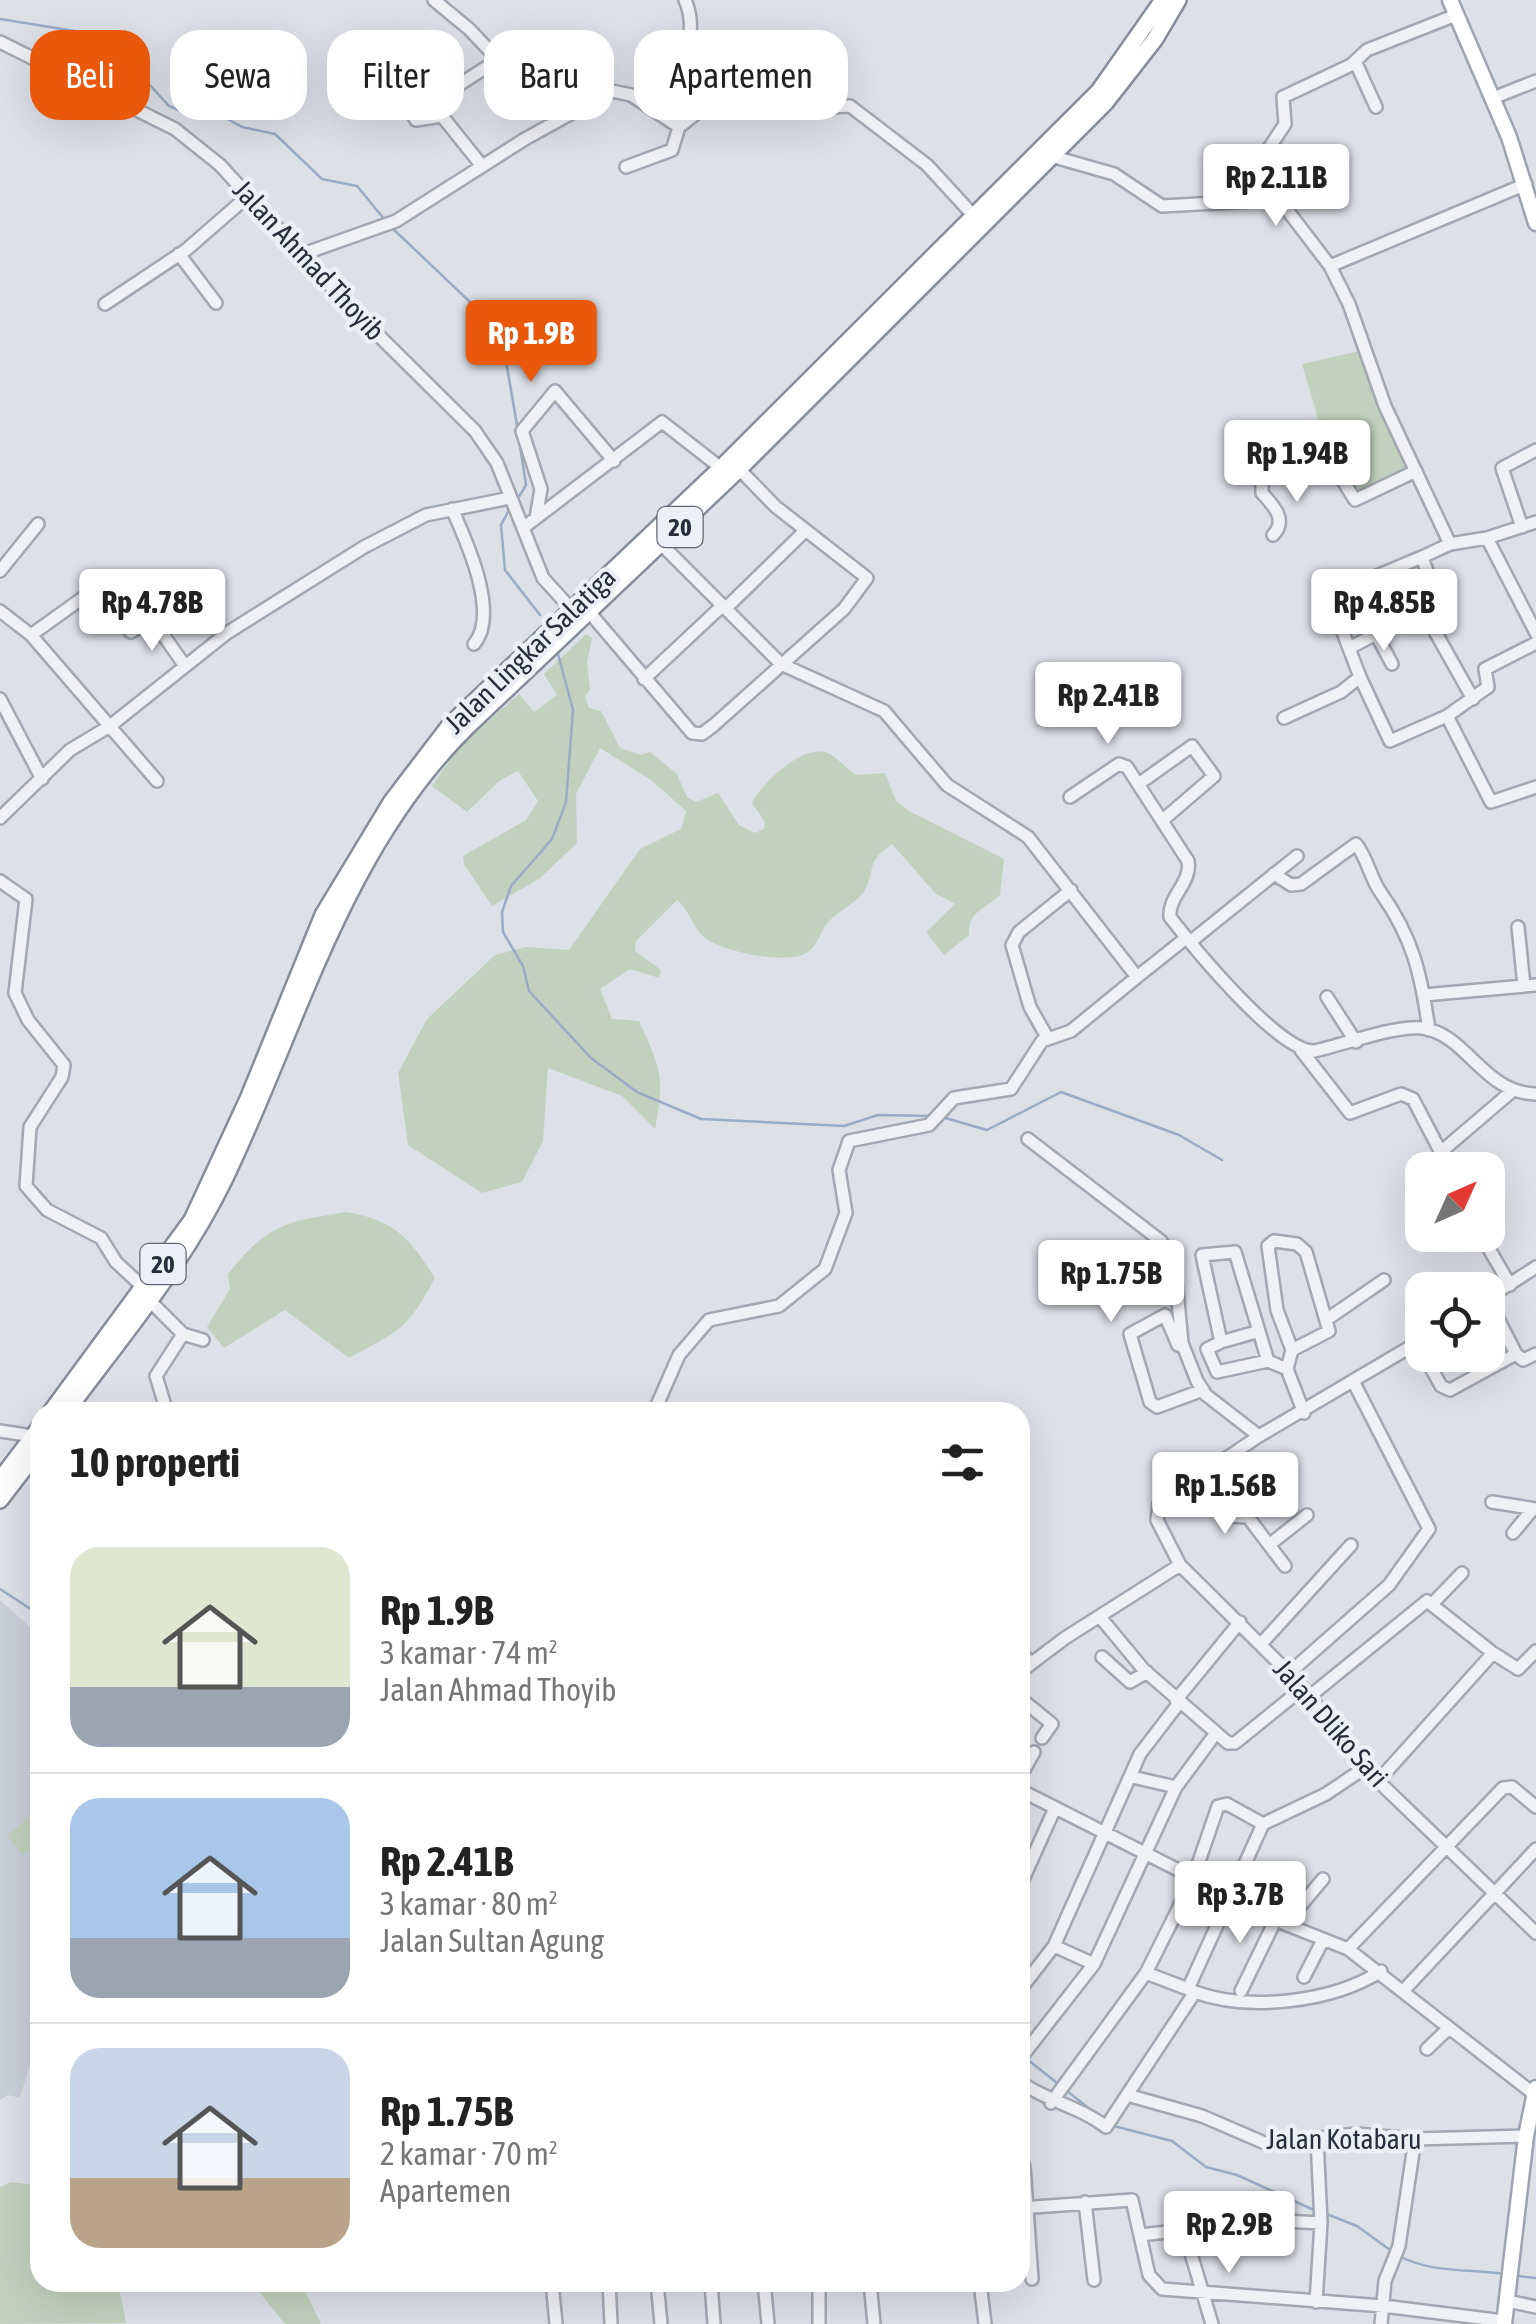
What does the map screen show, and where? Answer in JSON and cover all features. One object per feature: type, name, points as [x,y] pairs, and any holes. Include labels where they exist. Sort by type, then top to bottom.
[{"type":"highway","name":"Jalan Lingkar Salatiga","points":[[580,608],[662,544],[740,469],[1014,184],[1100,91],[1164,0]]},
{"type":"highway","name":"Jalan Lingkar Salatiga","points":[[58,1402],[183,1254],[224,1182],[313,949],[446,749],[483,704],[972,214],[1051,156],[1121,85],[1178,0]]},
{"type":"highway","name":"Jalan Lingkar Salatiga","points":[[73,1402],[148,1295]]},
{"type":"highway","points":[[0,1480],[30,1446]]},
{"type":"highway","points":[[0,1500],[30,1451]]},
{"type":"main road","points":[[1450,0],[1528,175],[1536,223]]},
{"type":"main road","points":[[1504,2323],[1526,2136],[1535,2095]]},
{"type":"street","points":[[434,0],[484,45]]},
{"type":"street","points":[[685,0],[691,30]]},
{"type":"street","points":[[1252,200],[1258,164],[1285,124],[1281,99],[1356,61],[1367,50],[1456,15]]},
{"type":"street","name":"Jalan Ahmad Thoyib","points":[[0,42],[175,128],[203,149],[475,431],[497,463],[543,578],[580,608],[692,733],[700,735],[780,664]]},
{"type":"street","points":[[1356,61],[1376,107]]},
{"type":"street","points":[[1494,98],[1536,81]]},
{"type":"street","points":[[303,254],[396,220],[612,91],[631,95],[679,127]]},
{"type":"street","points":[[848,106],[927,165],[972,214]]},
{"type":"street","points":[[445,120],[482,166]]},
{"type":"street","points":[[626,167],[672,150],[679,127],[688,120]]},
{"type":"street","points":[[1051,156],[1114,174],[1162,206],[1270,200],[1288,211],[1330,266],[1349,304],[1385,406],[1450,544]]},
{"type":"street","points":[[1330,266],[1528,175]]},
{"type":"street","points":[[105,304],[179,254],[248,196]]},
{"type":"street","points":[[179,254],[216,303]]},
{"type":"street","points":[[536,519],[541,490],[522,431],[555,391],[614,461]]},
{"type":"street","points":[[523,528],[666,422],[721,468]]},
{"type":"street","points":[[1273,535],[1279,521],[1277,508],[1262,493],[1262,474],[1281,452],[1315,436],[1356,500],[1416,471]]},
{"type":"street","points":[[1522,527],[1502,468],[1536,450]]},
{"type":"street","points":[[740,469],[805,531],[861,570],[867,580],[844,608],[780,664]]},
{"type":"street","points":[[0,818],[70,750],[110,726],[227,633],[364,546],[406,523],[452,509],[513,502]]},
{"type":"street","points":[[452,509],[477,571],[482,606],[480,638],[474,644]]},
{"type":"street","points":[[1536,522],[1487,538],[1450,544],[1329,596],[1360,677],[1390,740],[1447,716],[1473,699],[1488,687],[1485,670],[1536,643]]},
{"type":"street","points":[[0,571],[38,524]]},
{"type":"street","points":[[644,679],[805,531]]},
{"type":"street","points":[[1487,538],[1536,633]]},
{"type":"street","points":[[662,544],[780,664],[884,712],[933,772],[969,801],[1018,828],[1044,852],[1137,977]]},
{"type":"street","points":[[1349,648],[1438,600],[1422,557]]},
{"type":"street","points":[[31,635],[90,592],[127,630],[155,617],[185,666]]},
{"type":"street","points":[[1423,610],[1473,699]]},
{"type":"street","points":[[0,611],[31,635],[157,781]]},
{"type":"street","points":[[1376,634],[1392,664]]},
{"type":"street","points":[[1284,718],[1341,692],[1360,677]]},
{"type":"street","points":[[0,700],[42,779]]},
{"type":"street","points":[[1447,716],[1492,802],[1536,787]]},
{"type":"street","points":[[1140,783],[1192,746],[1214,776],[1164,819]]},
{"type":"street","points":[[1070,797],[1119,764],[1127,767],[1188,861],[1189,873],[1169,910],[1188,940],[1258,1014],[1301,1050],[1350,1113],[1406,1094],[1442,1152],[1511,1092]]},
{"type":"street","points":[[1274,874],[1291,884],[1300,884],[1356,844],[1378,890],[1394,908],[1406,944],[1418,958],[1429,1030]]},
{"type":"street","points":[[658,1402],[679,1355],[709,1320],[779,1306],[824,1270],[846,1213],[838,1170],[848,1142],[929,1125],[954,1098],[1011,1089],[1047,1037],[1071,1031],[1297,856]]},
{"type":"street","points":[[0,880],[26,899],[14,981],[19,1006],[64,1065],[62,1077],[30,1127],[26,1186],[47,1210],[100,1238],[116,1262],[183,1334],[203,1340]]},
{"type":"street","points":[[1047,1037],[1023,988],[1012,944],[1019,932],[1070,890]]},
{"type":"street","points":[[1424,995],[1530,985],[1518,927]]},
{"type":"street","points":[[1327,997],[1356,1042]]},
{"type":"street","points":[[1301,1050],[1416,1028],[1429,1030],[1511,1092],[1536,1094]]},
{"type":"street","points":[[1028,1138],[1161,1241],[1180,1287],[1182,1344],[1198,1391]]},
{"type":"street","points":[[1292,1350],[1328,1335],[1326,1320],[1306,1252],[1297,1244],[1272,1242],[1267,1250],[1271,1278],[1292,1350],[1287,1369],[1304,1413]]},
{"type":"street","points":[[1221,1342],[1202,1255],[1235,1252],[1256,1332],[1268,1361]]},
{"type":"street","points":[[1491,1252],[1510,1286]]},
{"type":"street","points":[[1505,1289],[1536,1267]]},
{"type":"street","points":[[1326,1320],[1384,1280]]},
{"type":"street","points":[[1198,1391],[1152,1405],[1131,1332],[1166,1316],[1198,1391],[1259,1436]]},
{"type":"street","points":[[1256,1332],[1207,1349],[1219,1374],[1268,1361],[1287,1369]]},
{"type":"street","points":[[1505,1332],[1523,1360],[1536,1354]]},
{"type":"street","points":[[165,1402],[156,1376],[183,1334]]},
{"type":"street","points":[[1505,1360],[1516,1354]]},
{"type":"street","points":[[1285,1566],[1245,1514],[1228,1516],[1194,1481],[1259,1436],[1405,1356]]},
{"type":"street","points":[[1435,1372],[1442,1386],[1450,1390],[1483,1372]]},
{"type":"street","points":[[1289,1673],[1389,1584],[1429,1531],[1426,1514],[1354,1383]]},
{"type":"street","points":[[0,1432],[30,1435]]},
{"type":"street","name":"Jalan Dliko Sari","points":[[1194,1481],[1156,1508],[1157,1520],[1180,1565],[1289,1673],[1378,1781],[1536,1932]]},
{"type":"street","points":[[1492,1502],[1534,1510]]},
{"type":"street","points":[[1513,1533],[1534,1510]]},
{"type":"street","points":[[1269,1546],[1306,1515]]},
{"type":"street","points":[[1261,1644],[1351,1545]]},
{"type":"street","points":[[1031,1662],[1180,1565]]},
{"type":"street","points":[[1432,1604],[1462,1573]]},
{"type":"street","points":[[1100,1617],[1146,1672],[1216,1733],[1235,1743],[1426,1602],[1518,1669],[1536,1651]]},
{"type":"street","points":[[1030,1977],[1054,1946],[1107,1836],[1140,1754],[1240,1622]]},
{"type":"street","points":[[1378,1781],[1493,1652]]},
{"type":"street","points":[[1102,1657],[1130,1682],[1146,1672]]},
{"type":"street","points":[[1030,1706],[1052,1724],[1042,1738]]},
{"type":"street","points":[[1030,2046],[1094,1964],[1147,1857],[1176,1787],[1216,1733]]},
{"type":"street","points":[[1030,1759],[1034,1752]]},
{"type":"street","points":[[1030,2089],[1051,2103],[1108,2123],[1191,1990],[1263,1824],[1326,1794],[1366,1767]]},
{"type":"street","points":[[1132,1777],[1176,1787]]},
{"type":"street","points":[[1348,1949],[1506,1787],[1536,1807]]},
{"type":"street","points":[[1030,1795],[1280,1922],[1348,1949],[1535,2095]]},
{"type":"street","points":[[1051,2103],[1146,1973],[1193,1879],[1218,1806],[1226,1804],[1263,1824]]},
{"type":"street","points":[[1030,1864],[1055,1808]]},
{"type":"street","points":[[1404,1990],[1536,1849]]},
{"type":"street","points":[[1241,1990],[1280,1922],[1322,1879]]},
{"type":"street","points":[[1304,1977],[1323,1940]]},
{"type":"street","points":[[1054,1946],[1094,1964]]},
{"type":"street","points":[[1146,1973],[1191,1990],[1256,2004],[1344,1991],[1381,1971]]},
{"type":"street","points":[[1427,2049],[1449,2028]]},
{"type":"street","name":"Jalan Kotabaru","points":[[1126,2095],[1202,2116],[1266,2144],[1356,2134],[1415,2140],[1526,2136]]},
{"type":"street","points":[[1316,2302],[1321,2215],[1317,2139]]},
{"type":"street","points":[[1381,2324],[1385,2281],[1397,2252],[1415,2140]]},
{"type":"street","points":[[1030,2207],[1132,2200],[1152,2282],[1162,2289],[1383,2306],[1504,2323]]},
{"type":"street","points":[[1085,2202],[1094,2280]]},
{"type":"street","points":[[1142,2235],[1184,2230],[1203,2212],[1226,2218],[1321,2215]]},
{"type":"street","points":[[1184,2230],[1212,2324]]},
{"type":"street","points":[[1030,2261],[1032,2279]]},
{"type":"street","points":[[553,2292],[556,2324]]},
{"type":"street","points":[[609,2292],[611,2324]]},
{"type":"street","points":[[657,2292],[661,2324]]},
{"type":"street","points":[[712,2292],[714,2324]]},
{"type":"street","points":[[765,2292],[768,2324]]},
{"type":"street","points":[[818,2292],[819,2324]]},
{"type":"street","points":[[871,2292],[874,2324]]},
{"type":"street","points":[[981,2292],[985,2324]]},
{"type":"street","points":[[1507,2295],[1536,2307]]},
{"type":"shaded area","points":[[0,1600],[30,1627],[30,2067],[20,2098],[8,2095],[0,2100]]},
{"type":"green space","points":[[1360,351],[1413,471],[1355,502],[1323,435],[1302,364]]},
{"type":"green space","points":[[586,634],[592,638],[587,662],[590,690],[585,696],[589,708],[601,711],[620,748],[641,755],[650,752],[677,774],[687,797],[696,802],[718,793],[739,825],[755,833],[764,829],[765,822],[752,803],[764,786],[794,760],[816,751],[825,752],[856,775],[885,773],[896,801],[909,811],[1004,859],[1000,895],[974,916],[969,935],[944,955],[926,932],[955,904],[936,894],[892,844],[875,860],[863,893],[830,920],[811,950],[780,958],[737,951],[712,942],[700,933],[677,900],[636,941],[635,951],[661,970],[659,978],[630,969],[600,989],[612,1019],[639,1021],[652,1051],[660,1085],[655,1129],[622,1096],[548,1068],[543,1141],[522,1182],[482,1193],[408,1145],[398,1073],[427,1019],[495,955],[526,947],[569,950],[640,849],[681,829],[686,811],[651,780],[600,748],[576,794],[577,843],[539,879],[492,906],[464,864],[463,856],[526,820],[538,801],[518,771],[499,781],[467,812],[432,786],[458,748],[519,694],[534,712],[557,695],[544,674]]},
{"type":"green space","points":[[346,1212],[376,1220],[399,1233],[435,1278],[409,1319],[391,1335],[349,1358],[285,1310],[224,1348],[207,1327],[230,1289],[228,1274],[242,1258],[279,1228]]},
{"type":"green space","points":[[30,1817],[30,1849],[23,1855],[7,1836]]},
{"type":"green space","points":[[11,2182],[30,2185],[30,2292],[120,2292],[126,2323],[0,2324],[0,2187]]},
{"type":"green space","points":[[259,2292],[305,2292],[321,2324],[285,2324]]},
{"type":"waterway","points":[[0,19],[118,38],[133,50],[148,83],[169,106],[185,113],[222,116],[242,127],[275,134],[322,179],[357,186],[385,220]]},
{"type":"waterway","points":[[390,226],[488,319],[506,361],[518,431]]},
{"type":"waterway","points":[[516,502],[526,485],[519,439]]},
{"type":"waterway","points":[[510,508],[501,525],[505,570],[540,615]]},
{"type":"waterway","points":[[558,654],[573,710],[566,802],[552,839],[511,886],[502,912],[503,932],[523,966],[529,991],[591,1058],[637,1092],[701,1119],[844,1126],[878,1115],[934,1116]]},
{"type":"waterway","points":[[942,1117],[987,1130],[1061,1092],[1179,1135],[1222,1160]]},
{"type":"waterway","points":[[0,1589],[30,1608]]},
{"type":"waterway","points":[[1030,2062],[1057,2083]]},
{"type":"waterway","points":[[1067,2091],[1096,2114]]},
{"type":"waterway","points":[[1110,2125],[1172,2141],[1206,2167],[1237,2175],[1316,2211]]},
{"type":"waterway","points":[[1324,2213],[1357,2226],[1390,2250]]},
{"type":"waterway","points":[[1401,2257],[1439,2268],[1505,2274]]},
{"type":"waterway","points":[[1518,2276],[1536,2278]]}]
